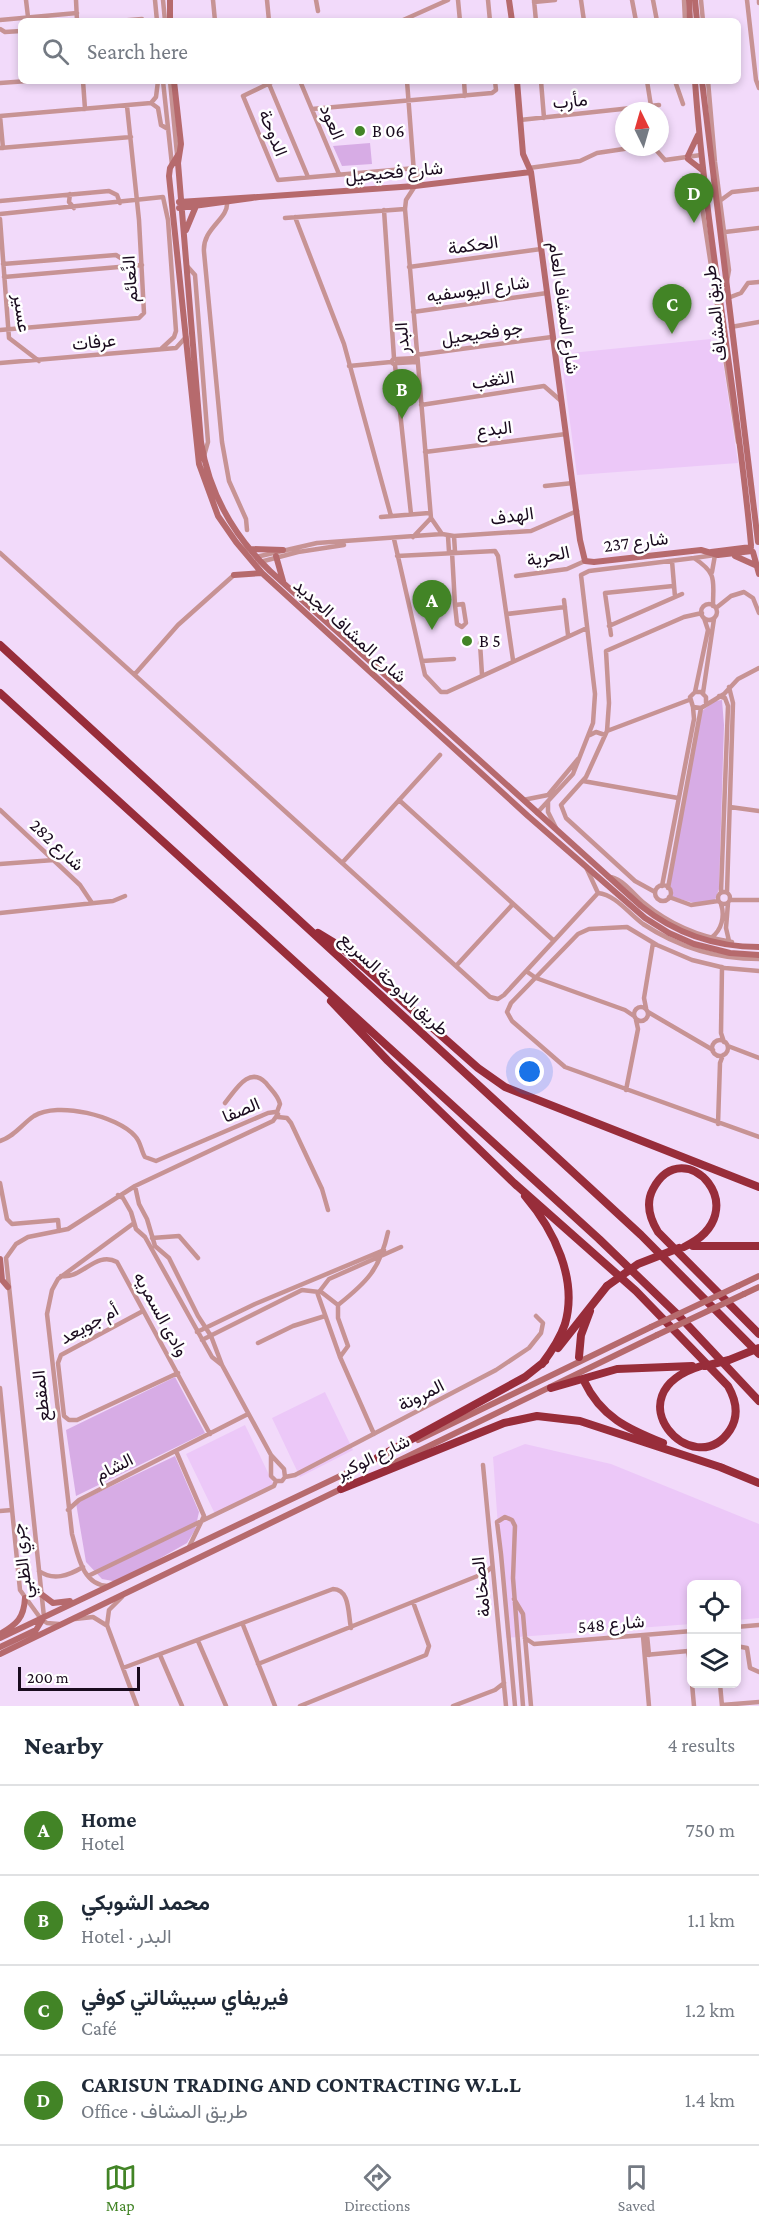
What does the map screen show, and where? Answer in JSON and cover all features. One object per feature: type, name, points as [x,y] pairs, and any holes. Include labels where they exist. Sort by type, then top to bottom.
[{"type":"highway","name":"طريق الدوحة السريع","points":[[0,645],[641,1235],[759,1354]]},
{"type":"highway","points":[[0,693],[638,1276],[758,1401]]},
{"type":"highway","points":[[309,928],[341,946],[478,1068],[505,1087],[759,1187]]},
{"type":"highway","points":[[317,983],[350,1023],[514,1183],[636,1291],[728,1386],[735,1402],[733,1424],[717,1443],[700,1447],[690,1446],[673,1437],[663,1421],[660,1406],[661,1397],[669,1382],[684,1372],[703,1366],[729,1360],[759,1348]]},
{"type":"highway","points":[[702,1164],[759,1181]]},
{"type":"highway","points":[[377,1458],[525,1377],[542,1364],[607,1287],[638,1264],[681,1247],[710,1234],[719,1222],[723,1209],[718,1185],[710,1177],[693,1169],[673,1171],[655,1185],[649,1201],[652,1223],[658,1232],[759,1334]]},
{"type":"highway","points":[[514,1183],[550,1231],[566,1278],[568,1304],[565,1324],[542,1364]]},
{"type":"highway","points":[[681,1247],[759,1246]]},
{"type":"highway","points":[[579,1357],[583,1326],[598,1297]]},
{"type":"highway","points":[[551,1388],[617,1369],[703,1366]]},
{"type":"highway","points":[[584,1382],[597,1405],[616,1422],[759,1483]]},
{"type":"highway","points":[[341,1489],[504,1423],[537,1416],[580,1421],[723,1468]]},
{"type":"street","points":[[26,0],[28,17]]},
{"type":"street","points":[[76,0],[77,18]]},
{"type":"street","points":[[155,0],[158,18]]},
{"type":"street","points":[[163,0],[165,18]]},
{"type":"street","points":[[170,0],[170,18]]},
{"type":"street","points":[[213,0],[215,18]]},
{"type":"street","points":[[267,0],[269,18]]},
{"type":"street","points":[[316,0],[318,12]]},
{"type":"street","points":[[408,18],[448,0]]},
{"type":"street","points":[[458,0],[460,18]]},
{"type":"street","points":[[488,0],[490,18]]},
{"type":"street","points":[[508,0],[511,18]]},
{"type":"street","points":[[536,18],[534,1],[555,0]]},
{"type":"street","points":[[581,0],[584,18]]},
{"type":"street","points":[[632,0],[635,18]]},
{"type":"street","points":[[653,0],[656,18]]},
{"type":"street","points":[[684,0],[685,18]]},
{"type":"street","points":[[689,0],[690,18]]},
{"type":"street","points":[[695,0],[697,18]]},
{"type":"street","points":[[701,0],[703,18]]},
{"type":"street","points":[[747,0],[756,80],[759,88]]},
{"type":"street","points":[[19,18],[77,13]]},
{"type":"street","points":[[0,20],[18,18]]},
{"type":"street","points":[[0,29],[5,32],[18,31]]},
{"type":"street","points":[[0,83],[18,82]]},
{"type":"street","points":[[82,84],[85,109]]},
{"type":"street","points":[[151,103],[156,97],[158,84]]},
{"type":"street","name":"شارع المشاف الجديد","points":[[161,349],[176,334],[176,272],[169,173],[172,165],[163,84]]},
{"type":"street","name":"شارع المشاف الجديد","points":[[172,84],[181,144],[178,156],[204,456],[219,502],[250,549],[284,584],[646,910],[683,933],[722,945],[759,946]]},
{"type":"street","name":"الدوحة","points":[[268,84],[243,96],[278,180],[308,177]]},
{"type":"street","points":[[273,84],[308,177],[416,168]]},
{"type":"street","name":"العود","points":[[301,84],[339,174]]},
{"type":"street","points":[[407,84],[417,182]]},
{"type":"street","points":[[464,84],[465,96]]},
{"type":"street","points":[[312,109],[494,93],[495,84]]},
{"type":"street","name":"شارع المشاف العام","points":[[518,84],[523,154],[530,170],[580,540]]},
{"type":"street","points":[[541,84],[544,118]]},
{"type":"street","points":[[647,84],[650,102]]},
{"type":"street","points":[[676,84],[683,104]]},
{"type":"street","name":"طريق المشاف","points":[[697,84],[699,132],[706,199],[741,445],[750,530],[755,547]]},
{"type":"street","name":"طريق المشاف","points":[[698,84],[704,111],[758,534],[755,565],[759,574]]},
{"type":"street","points":[[708,84],[729,270],[726,281]]},
{"type":"street","points":[[704,111],[710,101]]},
{"type":"street","points":[[131,137],[2,148],[0,116],[151,103],[158,108],[161,124],[168,129]]},
{"type":"street","name":"النًعائم","points":[[0,330],[139,318],[146,310],[127,106]]},
{"type":"street","name":"مأرب","points":[[520,120],[615,110]]},
{"type":"street","points":[[688,158],[699,132]]},
{"type":"street","points":[[530,170],[580,161],[597,153],[615,150]]},
{"type":"street","points":[[172,165],[178,156]]},
{"type":"street","points":[[661,156],[665,160],[701,157]]},
{"type":"street","points":[[688,158],[703,171]]},
{"type":"street","name":"شارع فحيحيل","points":[[173,206],[259,197],[398,188],[417,182],[530,170]]},
{"type":"street","name":"البدر","points":[[417,182],[406,200],[405,209],[430,515]]},
{"type":"street","points":[[719,186],[732,192]]},
{"type":"street","points":[[398,188],[406,200]]},
{"type":"street","points":[[721,200],[732,192],[759,189]]},
{"type":"street","points":[[181,190],[195,203],[185,233]]},
{"type":"street","points":[[0,201],[109,191],[117,195],[120,203]]},
{"type":"street","points":[[70,194],[69,202],[74,208]]},
{"type":"street","points":[[57,195],[62,201],[61,209]]},
{"type":"street","name":"شارع المشاف الجديد","points":[[136,199],[161,196],[165,200],[186,337],[195,443],[205,485],[223,524],[262,573],[586,867],[620,901],[660,928],[687,941],[730,953],[759,957]]},
{"type":"street","name":"شارع فحيحيل","points":[[195,203],[227,202],[259,197]]},
{"type":"street","points":[[0,214],[120,203],[136,199]]},
{"type":"street","points":[[227,202],[226,213],[211,228],[203,246],[222,442],[229,481],[245,515],[247,530]]},
{"type":"street","points":[[285,218],[405,209]]},
{"type":"street","points":[[384,210],[395,362],[411,514]]},
{"type":"street","points":[[295,217],[327,295],[391,516]]},
{"type":"street","name":"عسير","points":[[0,219],[10,340],[39,361]]},
{"type":"street","points":[[724,232],[759,228]]},
{"type":"street","name":"الحكمة","points":[[409,267],[541,249]]},
{"type":"street","points":[[3,264],[116,255],[122,258],[125,266]]},
{"type":"street","points":[[17,276],[21,263]]},
{"type":"street","points":[[4,277],[142,265]]},
{"type":"street","points":[[187,266],[195,275],[208,442],[204,456]]},
{"type":"street","points":[[728,298],[738,294],[748,283],[759,282]]},
{"type":"street","points":[[727,289],[738,294]]},
{"type":"street","name":"شارع اليوسفيه","points":[[413,312],[547,294]]},
{"type":"street","points":[[731,327],[759,322]]},
{"type":"street","points":[[186,337],[176,348],[182,351],[188,359]]},
{"type":"street","name":"جو فحيحيل","points":[[349,366],[395,362],[552,337]]},
{"type":"street","points":[[187,347],[192,351],[196,378]]},
{"type":"street","name":"عرفات","points":[[0,363],[176,348]]},
{"type":"street","name":"الثغب","points":[[421,405],[544,386],[562,402]]},
{"type":"street","name":"البدع","points":[[425,452],[566,434]]},
{"type":"street","points":[[545,486],[573,483]]},
{"type":"street","name":"الهدف","points":[[353,543],[413,537],[531,531],[577,511]]},
{"type":"street","points":[[381,517],[422,513],[430,515],[448,536],[452,552],[455,605],[457,624],[463,627],[466,623],[465,606],[455,605]]},
{"type":"street","points":[[413,537],[430,515]]},
{"type":"street","points":[[741,548],[750,530]]},
{"type":"street","points":[[394,539],[422,661],[428,680],[441,692],[587,628]]},
{"type":"street","name":"شارع 237","points":[[580,540],[583,562],[703,550],[713,554],[728,554],[755,547]]},
{"type":"street","points":[[258,559],[283,550],[328,542],[353,543]]},
{"type":"street","points":[[258,559],[353,543]]},
{"type":"street","name":"شارع 237","points":[[713,554],[755,547]]},
{"type":"street","points":[[250,549],[283,550]]},
{"type":"street","points":[[397,556],[490,549],[496,552],[513,660]]},
{"type":"street","points":[[0,553],[495,999],[504,996],[598,892]]},
{"type":"street","points":[[582,574],[713,554],[714,619],[704,694],[706,703]]},
{"type":"street","points":[[728,554],[755,565]]},
{"type":"street","points":[[276,556],[284,584]]},
{"type":"street","points":[[694,558],[712,572]]},
{"type":"street","points":[[670,561],[675,597]]},
{"type":"street","points":[[537,813],[570,777],[593,724],[596,694],[580,579],[583,562]]},
{"type":"street","name":"الحرية","points":[[516,576],[563,570],[583,562]]},
{"type":"street","points":[[135,674],[178,625],[234,575],[262,573]]},
{"type":"street","points":[[611,635],[605,593],[672,586]]},
{"type":"street","points":[[590,735],[689,700],[695,692],[708,630],[702,613],[705,606],[714,607],[731,596],[744,592],[753,598],[759,613]]},
{"type":"street","points":[[609,626],[682,594]]},
{"type":"street","points":[[564,600],[568,636]]},
{"type":"street","points":[[507,614],[565,607]]},
{"type":"street","points":[[702,613],[607,649],[604,656],[609,703],[606,731],[595,761],[583,781],[561,803],[562,814],[638,883],[655,892],[660,901],[669,897],[691,905],[759,900]]},
{"type":"street","points":[[704,618],[714,619]]},
{"type":"street","points":[[480,643],[482,675]]},
{"type":"street","points":[[422,661],[454,659]]},
{"type":"street","points":[[669,897],[668,888],[701,708],[742,676],[759,668]]},
{"type":"street","points":[[695,692],[714,696],[728,688]]},
{"type":"street","points":[[728,688],[733,703],[727,892],[729,902],[726,933],[730,942]]},
{"type":"street","points":[[711,938],[720,927],[719,902],[728,706],[727,700],[719,696]]},
{"type":"street","points":[[655,892],[662,886],[694,718],[693,707],[689,700]]},
{"type":"street","points":[[693,707],[701,708]]},
{"type":"street","points":[[593,724],[606,731]]},
{"type":"street","points":[[342,862],[440,755]]},
{"type":"street","points":[[523,800],[548,795],[579,758]]},
{"type":"street","points":[[583,781],[678,798]]},
{"type":"street","points":[[399,800],[553,940]]},
{"type":"street","points":[[548,802],[548,812],[559,833]]},
{"type":"street","points":[[730,807],[759,811]]},
{"type":"street","name":"شارع 282","points":[[0,810],[83,888],[92,903]]},
{"type":"street","points":[[1,820],[7,817]]},
{"type":"street","points":[[35,860],[40,847]]},
{"type":"street","points":[[0,864],[55,860]]},
{"type":"street","points":[[586,867],[598,892]]},
{"type":"street","points":[[607,877],[616,877],[644,904],[669,920],[711,938],[759,946]]},
{"type":"street","points":[[662,886],[668,888]]},
{"type":"street","points":[[598,892],[607,893],[620,901],[653,930],[695,949],[719,956],[759,957]]},
{"type":"street","points":[[721,892],[727,892]]},
{"type":"street","points":[[0,913],[116,901],[124,896]]},
{"type":"street","points":[[456,966],[513,904]]},
{"type":"street","points":[[759,970],[722,967],[692,960],[655,944],[627,927],[585,930],[575,936],[509,1005],[509,1018],[562,1065],[718,1124],[759,1137]]},
{"type":"street","points":[[647,939],[653,930]]},
{"type":"street","points":[[638,1029],[635,1018],[637,1008],[644,998],[655,944],[661,934]]},
{"type":"street","points":[[719,956],[722,967],[721,1033],[726,1049],[720,1062]]},
{"type":"street","points":[[722,967],[729,957]]},
{"type":"street","points":[[526,971],[536,978],[625,1010],[635,1018],[644,1020],[657,1018]]},
{"type":"street","points":[[626,1090],[638,1029],[647,1010],[644,998]]},
{"type":"street","points":[[625,1010],[637,1008],[647,1010],[657,1018],[705,1044],[759,1058]]},
{"type":"street","points":[[718,1124],[720,1062],[715,1048],[721,1033]]},
{"type":"street","points":[[715,1048],[726,1049]]},
{"type":"street","points":[[225,1103],[246,1078],[258,1077],[278,1098],[280,1106],[277,1114],[287,1118],[291,1123],[328,1210]]},
{"type":"street","name":"الصفا","points":[[0,1141],[13,1135],[35,1116],[60,1108],[70,1108],[124,1128],[136,1137],[145,1157],[156,1161],[268,1113],[277,1114]]},
{"type":"street","name":"الصفا","points":[[3,1258],[16,1244],[28,1237],[72,1227],[118,1195],[277,1114]]},
{"type":"street","points":[[0,1183],[7,1219],[12,1224],[58,1220],[59,1231]]},
{"type":"street","points":[[135,1186],[137,1199],[155,1246],[169,1258],[211,1335],[222,1365],[271,1455],[284,1469],[285,1477]]},
{"type":"street","points":[[118,1195],[129,1208],[134,1223],[145,1237],[212,1357],[222,1365]]},
{"type":"street","points":[[61,1276],[134,1223]]},
{"type":"street","points":[[340,1357],[348,1344],[338,1318],[338,1305],[359,1287],[382,1257],[388,1232]]},
{"type":"street","points":[[152,1238],[179,1236],[198,1258]]},
{"type":"street","points":[[319,1292],[331,1278],[382,1257],[401,1246]]},
{"type":"street","points":[[197,1332],[255,1304],[384,1250]]},
{"type":"street","name":"جري الظبي","points":[[3,1258],[2,1280],[8,1287],[43,1619]]},
{"type":"street","name":"وادى السمريه","points":[[61,1276],[72,1276],[102,1260],[114,1260],[210,1434]]},
{"type":"street","name":"المقطع","points":[[61,1276],[52,1290],[46,1322],[68,1510],[83,1567],[88,1576]]},
{"type":"street","name":"شارع الوكير","points":[[0,1636],[43,1619],[759,1276]]},
{"type":"street","name":"شارع الوكير","points":[[0,1654],[759,1287]]},
{"type":"street","points":[[202,1340],[302,1290],[319,1292],[338,1305]]},
{"type":"street","points":[[319,1292],[340,1357],[374,1434]]},
{"type":"street","name":"أم جويعد","points":[[75,1421],[67,1420],[63,1414],[58,1360],[63,1352],[143,1311]]},
{"type":"street","name":"المرونة","points":[[88,1576],[274,1486],[276,1481],[296,1475],[484,1377],[529,1348],[543,1326],[542,1320],[536,1316]]},
{"type":"street","points":[[258,1343],[293,1326],[326,1317]]},
{"type":"street","points":[[58,1426],[75,1421],[178,1373]]},
{"type":"street","name":"جري الظبي","points":[[0,1388],[19,1582],[24,1598],[43,1619],[56,1624],[93,1617],[107,1625]]},
{"type":"street","name":"الشام","points":[[68,1510],[79,1500],[248,1414]]},
{"type":"street","points":[[176,1451],[204,1520],[187,1550]]},
{"type":"street","points":[[271,1455],[271,1476],[276,1481]]},
{"type":"street","name":"الصخامة","points":[[483,1465],[506,1706]]},
{"type":"street","points":[[0,1511],[12,1510]]},
{"type":"street","points":[[514,1706],[497,1522],[502,1518],[509,1518],[515,1526],[514,1599],[523,1706]]},
{"type":"street","points":[[492,1559],[499,1542]]},
{"type":"street","points":[[39,1571],[50,1577],[64,1576],[83,1567]]},
{"type":"street","points":[[258,1664],[485,1573],[492,1567]]},
{"type":"street","points":[[485,1573],[494,1576]]},
{"type":"street","points":[[88,1576],[95,1584],[111,1586]]},
{"type":"street","points":[[50,1577],[41,1590],[49,1601],[58,1604],[84,1598]]},
{"type":"street","points":[[123,1668],[336,1589],[345,1594],[351,1628]]},
{"type":"street","points":[[129,1590],[111,1608],[107,1625],[137,1706]]},
{"type":"street","points":[[0,1636],[23,1616],[24,1598]]},
{"type":"street","points":[[514,1599],[522,1611],[531,1706]]},
{"type":"street","points":[[300,1706],[426,1655],[429,1646],[413,1602]]},
{"type":"street","points":[[0,1647],[36,1630],[43,1619]]},
{"type":"street","points":[[243,1625],[275,1706]]},
{"type":"street","points":[[741,1627],[759,1625]]},
{"type":"street","name":"شارع 548","points":[[534,1644],[687,1632]]},
{"type":"street","points":[[500,1634],[510,1651]]},
{"type":"street","points":[[645,1636],[649,1706]]},
{"type":"street","points":[[525,1638],[534,1644],[526,1653]]},
{"type":"street","points":[[198,1641],[226,1706]]},
{"type":"street","points":[[741,1647],[747,1648],[750,1668],[759,1672]]},
{"type":"street","points":[[646,1655],[687,1651]]},
{"type":"street","points":[[160,1655],[182,1706]]},
{"type":"street","points":[[453,1706],[495,1690],[504,1683]]},
{"type":"street","points":[[692,1688],[694,1706]]},
{"type":"street","points":[[720,1688],[722,1705],[759,1702]]},
{"type":"street","points":[[495,1690],[506,1695]]},
{"type":"shaded area","points":[[370,143],[372,164],[342,166],[333,146]]},
{"type":"shaded area","points":[[711,339],[712,351],[721,349],[738,463],[577,475],[561,354]]},
{"type":"shaded area","points":[[722,700],[724,725],[719,889],[715,900],[698,904],[672,897],[670,885],[702,711],[715,701]]},
{"type":"shaded area","points":[[175,1377],[205,1433],[76,1496],[66,1430]]},
{"type":"shaded area","points":[[325,1392],[353,1450],[300,1477],[272,1418]]},
{"type":"shaded area","points":[[245,1425],[274,1485],[215,1514],[186,1454]]},
{"type":"shaded area","points":[[525,1444],[611,1464],[759,1524],[759,1618],[741,1620],[741,1580],[687,1580],[687,1624],[506,1638],[493,1457]]},
{"type":"shaded area","points":[[175,1456],[199,1512],[195,1530],[187,1543],[118,1582],[102,1579],[86,1562],[76,1503]]},
{"type":"place","name":"B 06","points":[[360,131]]},
{"type":"place","name":"CARISUN TRADING AND CONTRACTING W.L.L","points":[[694,223]]},
{"type":"place","name":"فيريفاي سبيشالتي كوفي","points":[[672,334]]},
{"type":"place","name":"محمد الشوبكي","points":[[402,419]]},
{"type":"place","name":"Home","points":[[432,630]]},
{"type":"place","name":"B 5","points":[[467,641]]}]
